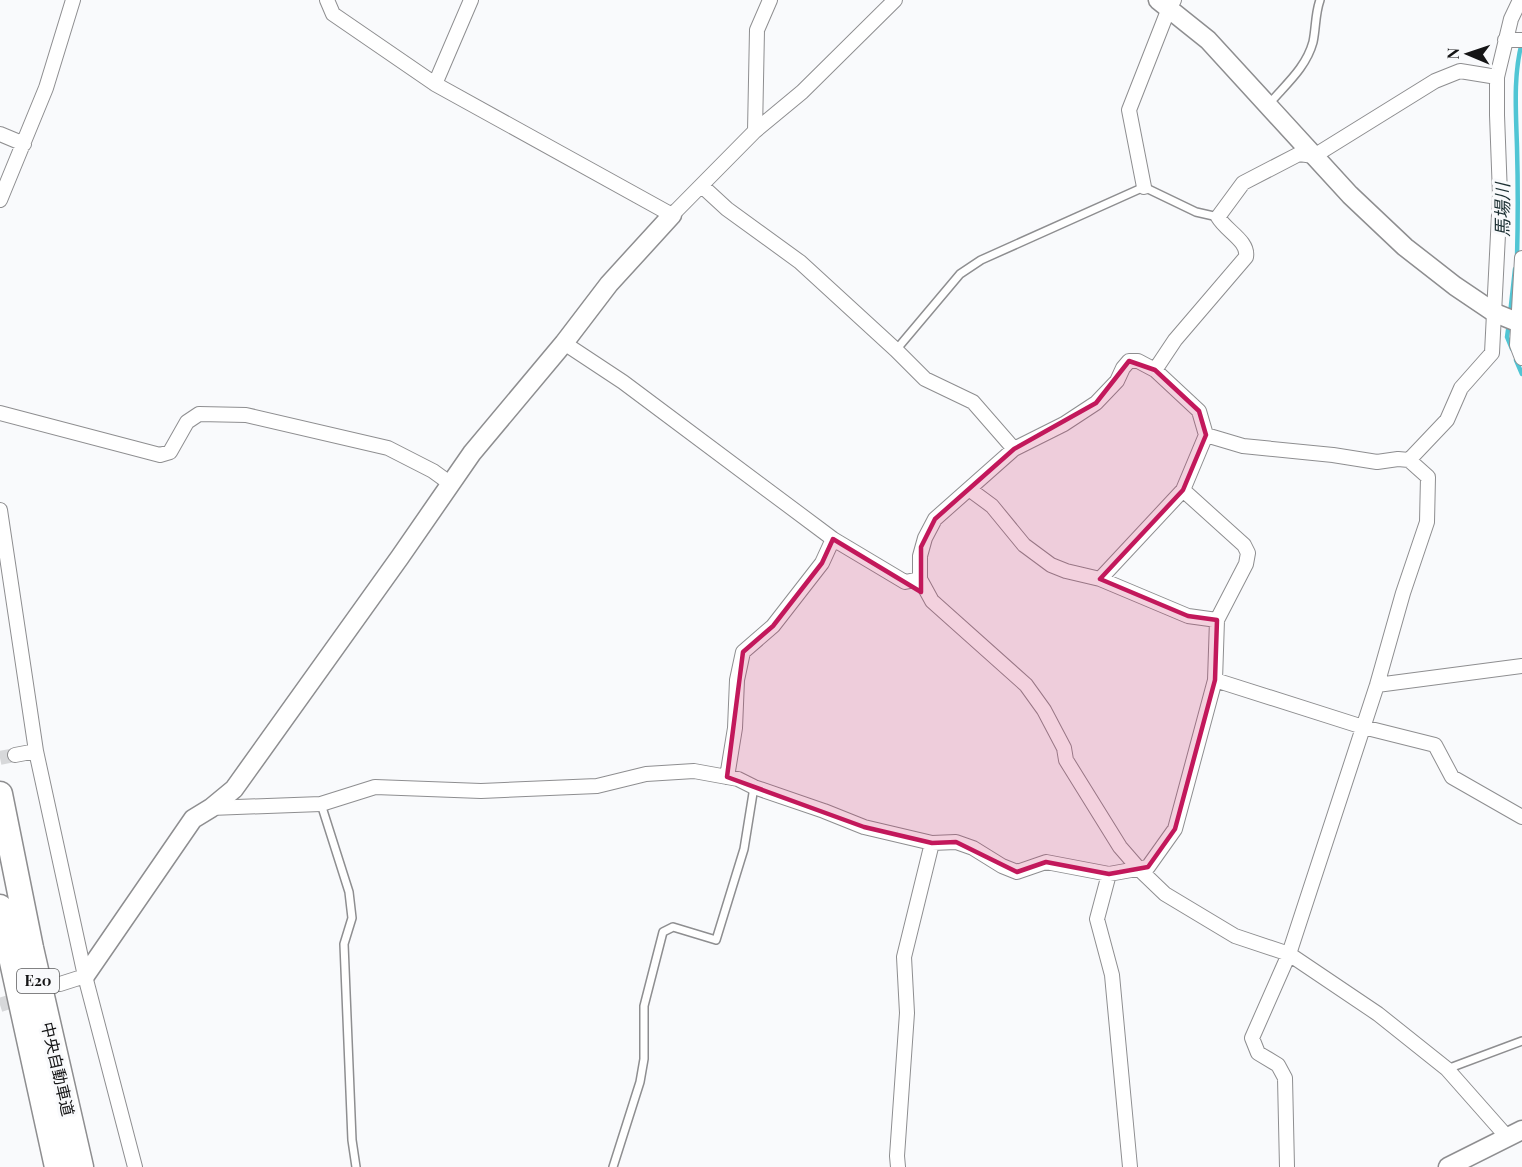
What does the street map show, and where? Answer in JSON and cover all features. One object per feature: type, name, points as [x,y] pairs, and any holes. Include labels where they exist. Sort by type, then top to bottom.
[{"type":"highway","name":"中央自動車道","points":[[0,794],[31,948],[81,1167]]},
{"type":"highway","name":"中央自動車道","points":[[0,907],[57,1167]]},
{"type":"street","points":[[0,200],[46,88],[74,0]]},
{"type":"street","points":[[327,0],[333,14],[435,84],[672,215]]},
{"type":"street","points":[[435,84],[471,0]]},
{"type":"street","points":[[755,131],[757,30],[770,0]]},
{"type":"street","points":[[60,984],[85,976],[193,819],[234,789],[472,453],[564,343],[609,284],[672,215],[755,131],[802,92],[895,0]]},
{"type":"street","points":[[1520,0],[1511,19],[1512,40],[1497,77],[1497,115],[1500,195],[1510,319],[1522,358]]},
{"type":"street","points":[[1144,187],[1129,110],[1167,3],[1208,40],[1350,195],[1405,247],[1455,286],[1510,319]]},
{"type":"street","points":[[1155,370],[1176,340],[1246,257],[1245,244],[1224,227],[1218,217],[1243,183],[1299,154],[1314,156],[1435,81],[1460,71],[1497,77]]},
{"type":"street","points":[[0,134],[24,144]]},
{"type":"street","points":[[702,186],[727,209],[800,262],[925,379],[973,402],[1014,449]]},
{"type":"street","points":[[1409,460],[1447,420],[1461,388],[1492,353],[1510,319],[1522,258]]},
{"type":"street","points":[[564,343],[623,382],[833,538],[905,582],[920,579]]},
{"type":"street","points":[[1100,579],[1183,490],[1206,435],[1199,411],[1155,370],[1138,361],[1129,361],[1122,368],[1118,381],[1096,403],[1064,424],[1014,449],[935,519],[921,547],[918,566],[920,579],[932,601],[1026,685],[1064,748],[1066,760],[1120,847],[1165,894],[1235,936],[1289,954],[1378,1014],[1446,1069],[1515,1134],[1448,1167]]},
{"type":"street","points":[[0,413],[160,454],[170,452],[187,422],[199,414],[246,415],[388,448],[433,471],[451,484]]},
{"type":"street","points":[[1206,435],[1243,446],[1333,454],[1377,462],[1409,460],[1428,477],[1427,522],[1403,593],[1377,685],[1289,954],[1252,1038],[1258,1053],[1278,1065],[1285,1078],[1287,1167]]},
{"type":"street","points":[[969,489],[992,506],[1024,545],[1037,557],[1066,571],[1100,579],[1188,616],[1217,620]]},
{"type":"street","points":[[211,808],[321,804],[375,787],[481,791],[597,786],[646,774],[694,771],[738,779],[864,827],[932,843],[956,842],[973,848],[1002,866],[1017,872],[1046,862],[1109,874],[1140,870],[1148,867],[1175,829],[1215,680],[1217,620],[1246,564],[1248,553],[1244,545],[1183,490]]},
{"type":"street","points":[[0,510],[36,751],[85,976],[135,1167]]},
{"type":"street","points":[[727,777],[735,728],[737,680],[743,652],[773,626],[822,562],[833,538]]},
{"type":"street","points":[[1377,685],[1522,666]]},
{"type":"street","points":[[1215,680],[1363,728],[1435,745],[1452,777],[1522,817]]},
{"type":"street","points":[[15,755],[36,751]]},
{"type":"street","points":[[897,1167],[907,1013],[904,957],[932,843]]},
{"type":"street","points":[[1109,874],[1097,919],[1112,975],[1130,1167]]},
{"type":"lane","points":[[1268,105],[1305,63],[1313,42],[1320,0]]},
{"type":"lane","points":[[896,350],[960,274],[981,260],[1144,187],[1196,212],[1218,217]]},
{"type":"lane","points":[[613,1167],[640,1082],[644,1059],[645,1006],[663,932],[673,927],[716,940],[744,849],[754,787]]},
{"type":"lane","points":[[321,804],[350,892],[352,918],[344,944],[352,1140],[356,1167]]},
{"type":"lane","points":[[1446,1069],[1522,1041]]},
{"type":"highlighted area","points":[[1129,361],[1155,370],[1199,411],[1206,435],[1183,490],[1100,579],[1188,616],[1217,620],[1215,680],[1175,829],[1148,867],[1109,874],[1046,862],[1017,872],[956,842],[932,843],[864,827],[727,777],[743,652],[773,626],[822,563],[833,539],[921,592],[921,547],[935,519],[1014,449],[1096,403]]},
{"type":"waterway","name":"馬場川","points":[[1517,258],[1516,94],[1517,68],[1522,42]]},
{"type":"waterway","name":"馬場川","points":[[1510,314],[1515,269]]},
{"type":"waterway","name":"馬場川","points":[[1509,323],[1507,337],[1512,349]]},
{"type":"waterway","name":"馬場川","points":[[1516,360],[1522,374]]},
{"type":"tunnel","points":[[0,758],[15,755]]},
{"type":"tunnel","points":[[0,1005],[24,997]]}]
